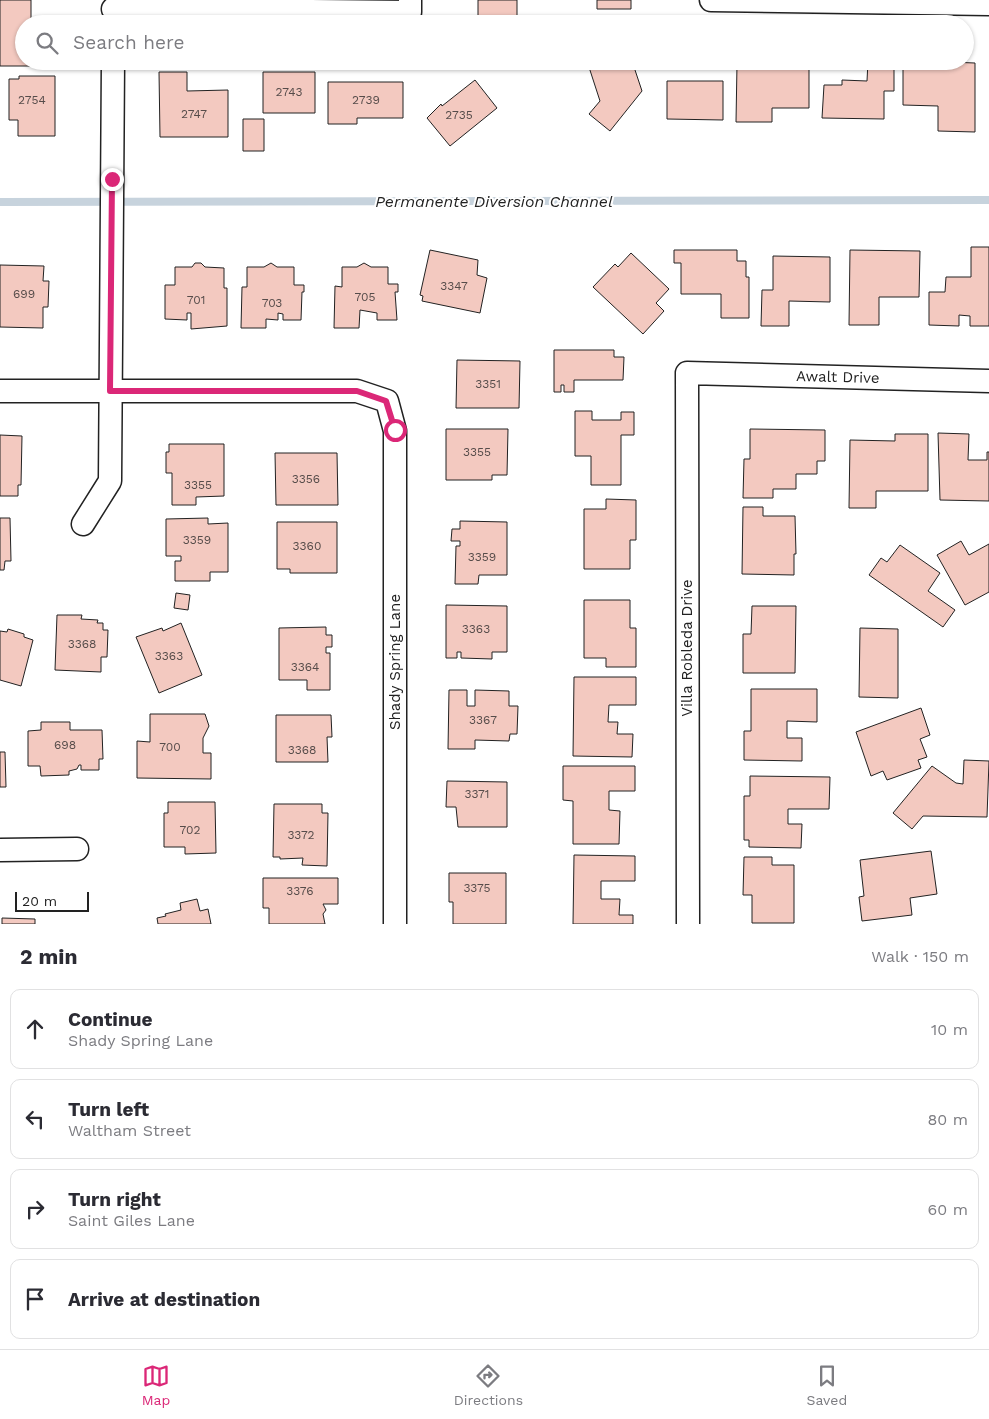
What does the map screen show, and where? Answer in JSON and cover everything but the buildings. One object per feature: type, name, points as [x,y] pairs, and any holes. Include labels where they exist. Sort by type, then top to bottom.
[{"type":"street","points":[[113,11],[410,12],[410,0]]},
{"type":"street","points":[[711,0],[989,4]]},
{"type":"street","points":[[82,524],[110,481],[113,70]]},
{"type":"street","name":"Awalt Drive","points":[[687,373],[989,381]]},
{"type":"street","name":"Villa Robleda Drive","points":[[687,373],[688,924]]},
{"type":"street","points":[[0,391],[110,391]]},
{"type":"street","name":"Shady Spring Lane","points":[[110,391],[357,391],[386,401],[395,430],[395,924]]},
{"type":"street","points":[[0,850],[77,849]]},
{"type":"waterway","name":"Permanente Diversion Channel","points":[[0,202],[989,200]]},
{"type":"route","points":[[112,179],[110,391],[357,391],[386,401],[395,430]]}]
